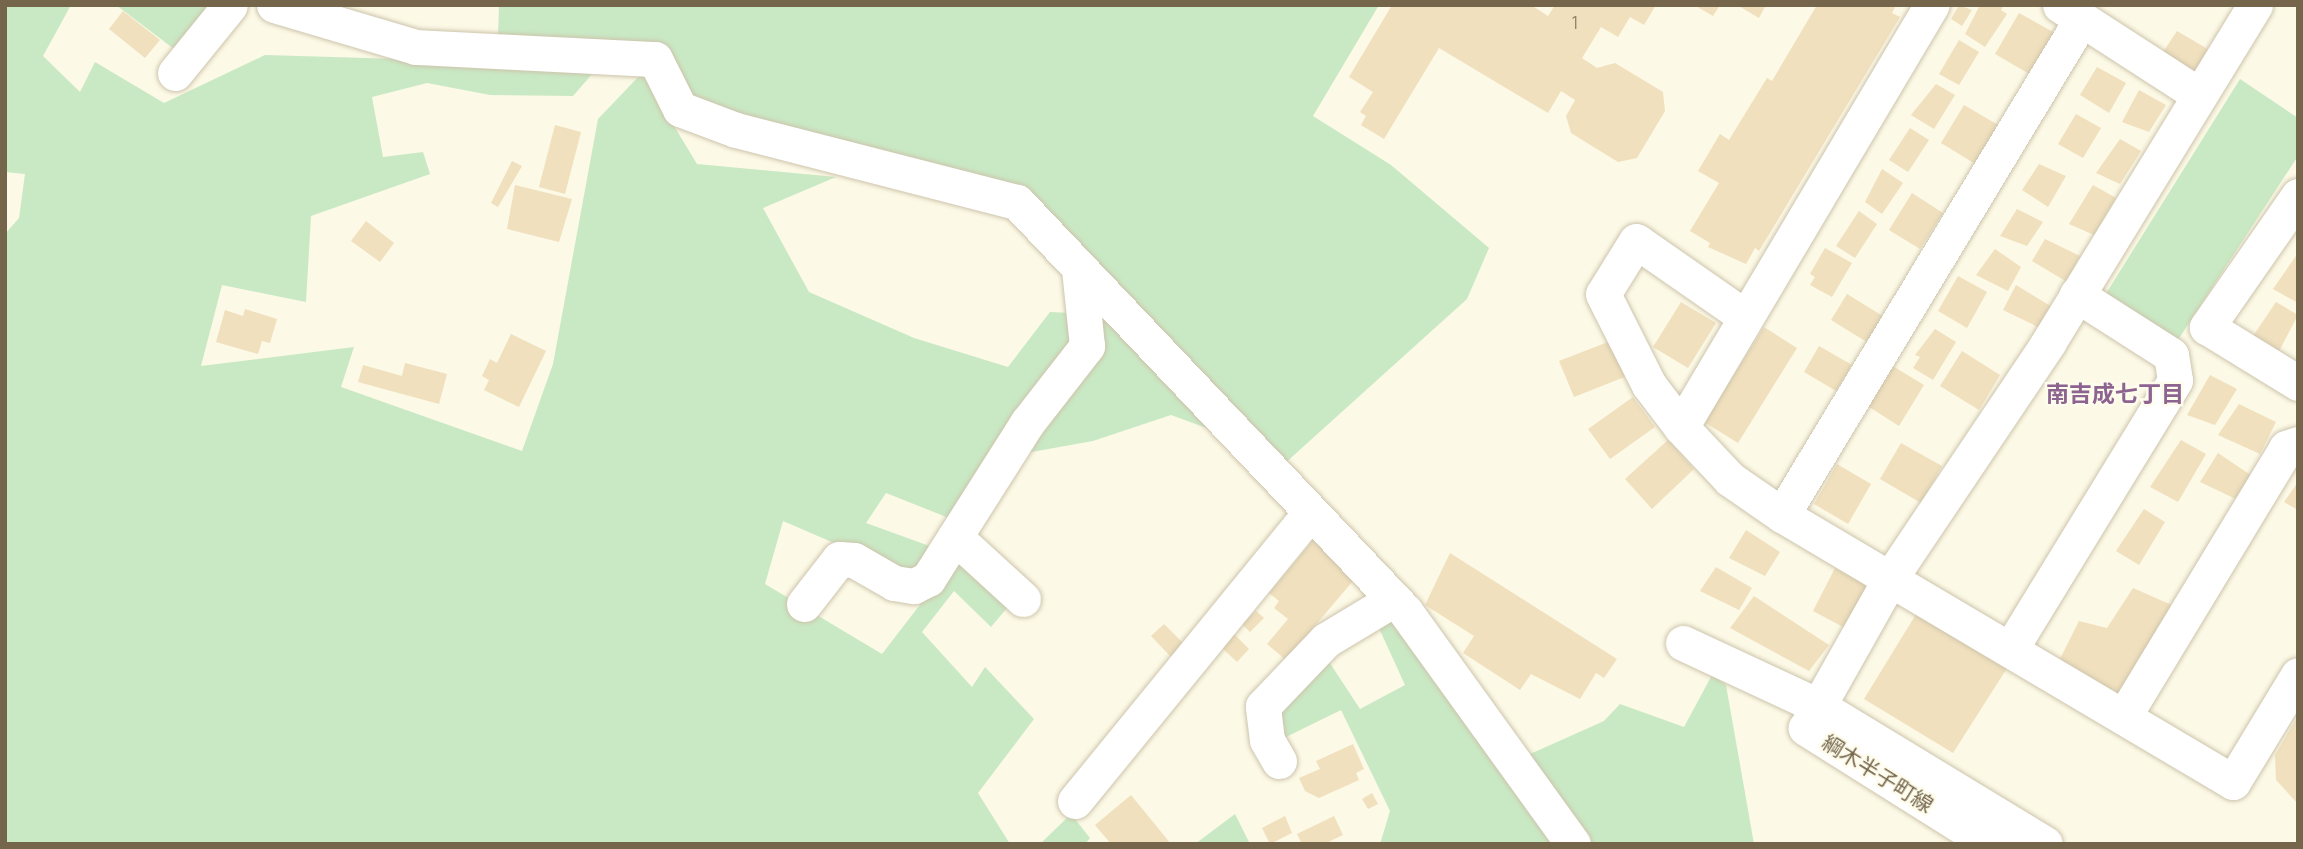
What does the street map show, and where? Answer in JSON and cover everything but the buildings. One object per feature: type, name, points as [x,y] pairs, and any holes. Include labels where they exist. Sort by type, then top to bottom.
[{"type":"street","points":[[175,73],[230,5]]},
{"type":"street","points":[[274,5],[416,47],[655,59],[680,108],[736,130],[1017,202],[1309,514],[1394,599],[1573,844]]},
{"type":"street","points":[[1681,427],[1744,316],[1933,5]]},
{"type":"street","points":[[1820,707],[1891,577],[2077,295],[2255,5]]},
{"type":"street","points":[[1782,514],[2070,13],[2199,95]]},
{"type":"street","points":[[2298,195],[2207,327],[2298,383]]},
{"type":"street","points":[[1744,316],[1636,241],[1603,295],[1649,384],[1681,427],[1730,479],[1782,514],[2233,782],[2298,675]]},
{"type":"street","points":[[804,604],[839,559],[854,559],[894,583],[914,586],[928,579],[1027,423],[1087,346],[1079,268]]},
{"type":"street","points":[[2011,648],[2175,380],[2171,355],[2077,295]]},
{"type":"street","points":[[2124,716],[2286,448],[2298,444]]},
{"type":"street","points":[[1075,801],[1309,514]]},
{"type":"street","points":[[955,537],[1023,599]]},
{"type":"street","points":[[1279,761],[1267,740],[1264,706],[1326,640],[1394,599]]},
{"type":"street","points":[[1683,643],[1820,707],[1977,832],[2045,844]]},
{"type":"green space","points":[[5,5],[71,5],[43,56],[80,92],[95,62],[164,103],[265,55],[600,65],[573,96],[490,95],[427,83],[372,97],[383,157],[423,152],[430,174],[311,216],[306,302],[222,285],[201,366],[354,347],[341,387],[522,451],[553,364],[598,119],[642,73],[697,164],[836,177],[763,208],[809,292],[914,338],[1008,367],[1050,312],[1072,313],[1072,350],[954,520],[886,493],[866,523],[935,548],[922,571],[906,574],[783,521],[765,584],[882,654],[956,558],[1012,602],[991,627],[954,591],[922,632],[972,687],[985,667],[1034,719],[978,793],[1010,844],[5,844],[5,234],[19,218],[25,174],[5,172]]},
{"type":"green space","points":[[116,5],[214,5],[178,52]]},
{"type":"green space","points":[[499,5],[1379,5],[1313,116],[1391,165],[1489,248],[1467,299],[1283,465],[1020,193],[690,99],[668,55],[498,36]]},
{"type":"green space","points":[[2240,79],[2298,118],[2298,156],[2174,346],[2102,300]]},
{"type":"green space","points":[[1086,281],[1223,434],[1171,415],[1093,441],[1026,453],[1089,362]]},
{"type":"green space","points":[[1396,614],[1563,844],[1380,844],[1390,811],[1341,710],[1282,739],[1278,716],[1324,654],[1360,709],[1405,685],[1378,626]]},
{"type":"green space","points":[[1712,675],[1726,685],[1754,844],[1584,844],[1521,758],[1604,721],[1620,704],[1684,727]]},
{"type":"green space","points":[[1071,814],[1090,838],[1085,844],[1040,844]]},
{"type":"green space","points":[[1235,814],[1250,844],[1195,844]]},
{"type":"district","name":"南吉成七丁目","points":[[2115,393]]}]
